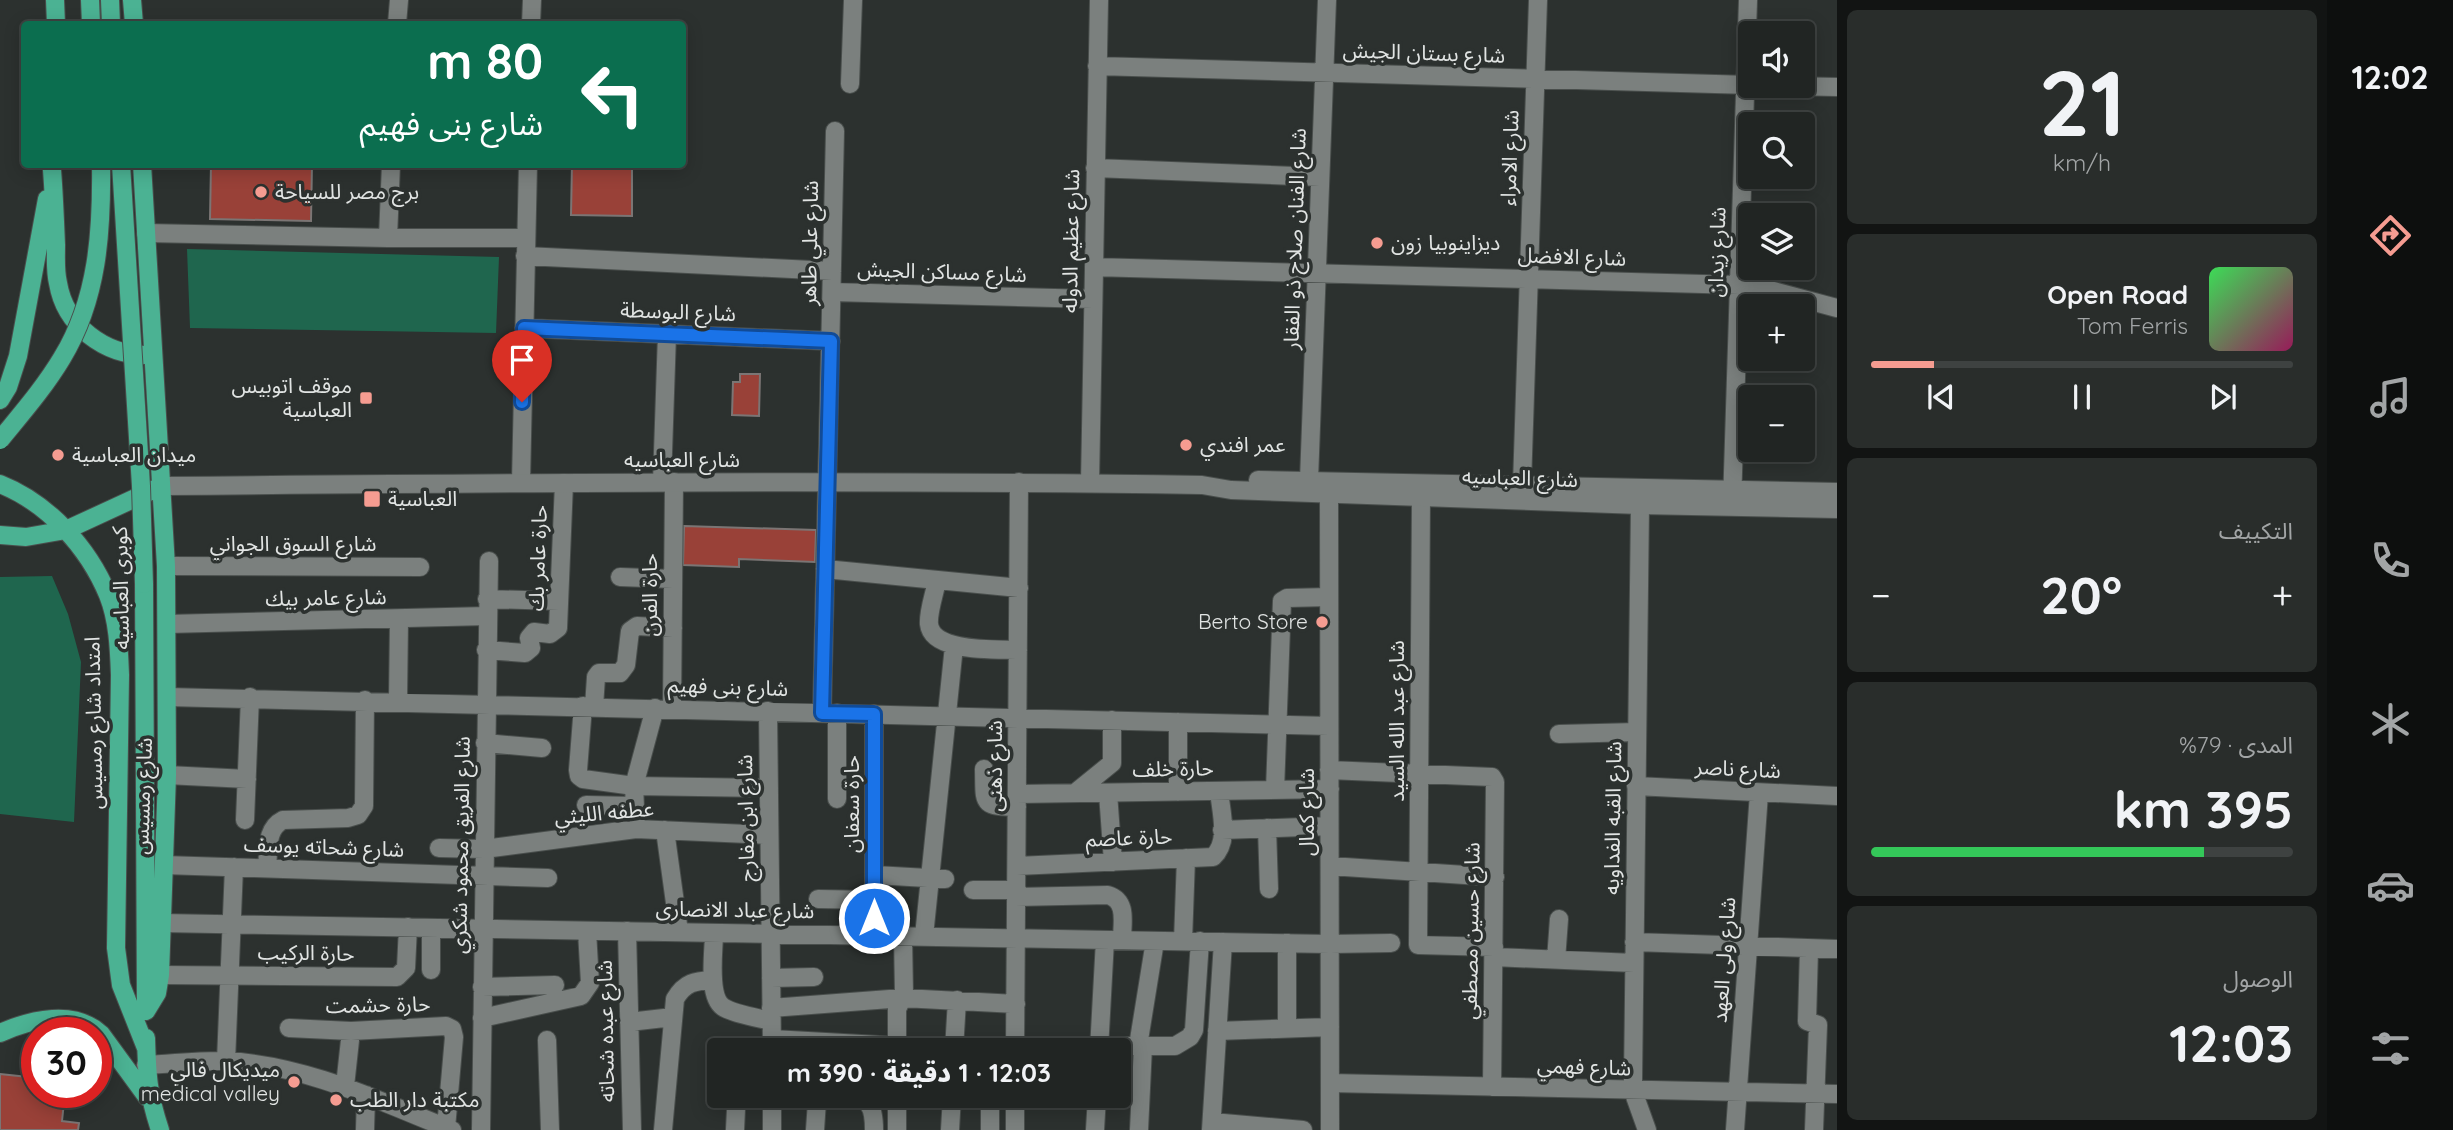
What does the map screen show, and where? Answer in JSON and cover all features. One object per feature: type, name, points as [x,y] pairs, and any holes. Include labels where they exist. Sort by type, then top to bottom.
[{"type":"main road","points":[[55,0],[56,21]]},
{"type":"main road","points":[[90,0],[91,21]]},
{"type":"main road","points":[[110,0],[111,21]]},
{"type":"main road","points":[[132,0],[134,21]]},
{"type":"main road","points":[[52,168],[58,284],[64,304],[76,322],[91,337],[108,348],[128,355],[154,355]]},
{"type":"main road","points":[[0,400],[8,387],[18,356],[52,168]]},
{"type":"main road","points":[[0,440],[50,378],[64,356],[84,313],[97,260],[101,168]]},
{"type":"main road","name":"كوبرى العباسيه","points":[[121,168],[141,486],[144,584],[146,1011]]},
{"type":"main road","points":[[0,535],[26,537],[66,530],[161,486],[142,168]]},
{"type":"main road","name":"امتداد شارع رمسيس","points":[[0,484],[30,499],[66,530],[89,562],[108,596],[118,635],[120,676],[116,948],[121,985],[146,1057]]},
{"type":"main road","name":"شارع رمسيس","points":[[160,1130],[151,1103],[146,1057],[146,1011],[157,993],[160,975],[167,775],[166,566],[161,486]]},
{"type":"main road","name":"شارع رمسيس","points":[[0,1033],[40,1021],[60,1018],[80,1020],[102,1034],[151,1103]]},
{"type":"street","points":[[397,21],[398,0]]},
{"type":"street","points":[[531,21],[532,0]]},
{"type":"street","points":[[850,84],[853,0]]},
{"type":"street","name":"شارع عظيم الدوله","points":[[1090,483],[1098,0]]},
{"type":"street","name":"شارع الفنان صلاح ذو الفقار","points":[[1309,480],[1327,0]]},
{"type":"street","name":"شارع الامراء","points":[[1522,485],[1538,0]]},
{"type":"street","name":"شارع زيدان","points":[[1748,0],[1748,21]]},
{"type":"street","name":"شارع بستان الجيش","points":[[1097,66],[1738,85]]},
{"type":"street","points":[[1815,87],[1837,87]]},
{"type":"street","name":"شارع زيدان","points":[[1732,498],[1746,98]]},
{"type":"street","name":"شارع علي طاهر","points":[[835,131],[825,569],[829,713],[837,799]]},
{"type":"street","points":[[388,239],[391,168]]},
{"type":"street","points":[[522,482],[528,168]]},
{"type":"street","points":[[1096,169],[1320,177]]},
{"type":"street","points":[[146,233],[388,239],[526,238]]},
{"type":"street","points":[[525,256],[832,271]]},
{"type":"street","name":"شارع الافضل","points":[[1094,267],[1739,285],[1766,289],[1837,308]]},
{"type":"street","name":"شارع مساكن الجيش","points":[[832,292],[1093,299]]},
{"type":"street","name":"شارع البوسطة","points":[[524,328],[831,341]]},
{"type":"street","name":"حارة الفرن","points":[[636,829],[634,786],[663,708],[673,628],[667,334]]},
{"type":"street","name":"شارع العباسيه","points":[[1202,485],[1224,480],[1522,485],[1732,498],[1837,509]]},
{"type":"street","name":"شارع العباسيه","points":[[161,486],[522,482],[1019,482],[1202,485],[1224,490],[1640,505],[1837,492]]},
{"type":"street","name":"شارع ذهنى","points":[[1015,1038],[1019,482]]},
{"type":"street","name":"حارة عامر بك","points":[[486,650],[529,652],[529,638],[534,632],[550,634],[558,628],[564,483]]},
{"type":"street","name":"شارع كمال","points":[[1329,494],[1330,1130]]},
{"type":"street","name":"شارع عبد الله السيد","points":[[1421,497],[1418,945],[1494,952]]},
{"type":"street","name":"شارع القبه الفداويه","points":[[1640,505],[1633,1091],[1647,1130]]},
{"type":"street","name":"شارع الفريق محمود شكري","points":[[481,1130],[489,561]]},
{"type":"street","name":"شارع السوق الجواني","points":[[166,566],[420,568]]},
{"type":"street","points":[[825,569],[1019,588]]},
{"type":"street","points":[[620,577],[673,579]]},
{"type":"street","points":[[937,580],[929,625],[934,635],[943,643],[1018,650]]},
{"type":"street","points":[[1275,790],[1282,601],[1287,598],[1329,597]]},
{"type":"street","name":"شارع عامر بيك","points":[[167,624],[398,619],[559,601]]},
{"type":"street","points":[[398,619],[398,701]]},
{"type":"street","points":[[673,628],[632,628],[626,666],[620,673],[599,673],[596,677],[579,776],[583,779],[634,786],[769,788]]},
{"type":"street","points":[[924,936],[937,878],[946,716],[954,646]]},
{"type":"street","name":"شارع بنى فهيم","points":[[167,696],[1329,726]]},
{"type":"street","points":[[245,820],[250,697]]},
{"type":"street","points":[[267,868],[270,832],[275,824],[283,820],[348,818],[358,815],[365,806],[365,700]]},
{"type":"street","name":"شارع ابن مفارج","points":[[768,711],[771,1029]]},
{"type":"street","name":"حارة سعفان","points":[[874,714],[874,936]]},
{"type":"street","points":[[1075,793],[1112,763],[1112,720]]},
{"type":"street","points":[[1178,722],[1178,792]]},
{"type":"street","points":[[1559,734],[1637,732]]},
{"type":"street","points":[[485,743],[542,748]]},
{"type":"street","name":"حارة خلف","points":[[984,769],[985,799],[993,806],[1075,793],[1329,789]]},
{"type":"street","points":[[1329,770],[1419,774]]},
{"type":"street","name":"شارع حسين مصطفي","points":[[1419,774],[1492,777],[1496,788],[1492,1087]]},
{"type":"street","points":[[167,775],[247,779]]},
{"type":"street","name":"شارع ناصر","points":[[1636,786],[1837,796]]},
{"type":"street","points":[[1219,791],[1222,830],[1329,826]]},
{"type":"street","points":[[1108,793],[1113,862]]},
{"type":"street","name":"شارع ولى العهد","points":[[1735,1130],[1759,793]]},
{"type":"street","points":[[586,805],[634,806]]},
{"type":"street","points":[[1267,828],[1269,889]]},
{"type":"street","name":"عطفه الليثي","points":[[439,848],[484,849],[636,829],[769,835]]},
{"type":"street","points":[[665,830],[679,932]]},
{"type":"street","name":"حارة عاصم","points":[[1017,866],[1213,857],[1220,851],[1223,842],[1222,830]]},
{"type":"street","points":[[1131,1046],[1175,1046],[1183,1043],[1194,1030],[1186,858]]},
{"type":"street","name":"شارع شحاته يوسف","points":[[163,865],[548,878]]},
{"type":"street","points":[[1330,866],[1495,877]]},
{"type":"street","points":[[226,1061],[234,867]]},
{"type":"street","points":[[874,875],[937,878]]},
{"type":"street","points":[[973,890],[1108,895],[1114,897],[1122,906],[1114,940],[1101,1038]]},
{"type":"street","points":[[818,899],[874,900]]},
{"type":"street","points":[[1556,960],[1559,919]]},
{"type":"street","name":"شارع عباد الانصارى","points":[[162,923],[1391,943]]},
{"type":"street","name":"حارة الركيب","points":[[160,975],[397,977],[406,968],[408,927]]},
{"type":"street","points":[[431,928],[431,970]]},
{"type":"street","points":[[482,1018],[581,996],[590,983],[587,930]]},
{"type":"street","name":"شارع عبده شحاته","points":[[627,931],[632,1130]]},
{"type":"street","points":[[714,933],[713,980],[716,999],[724,1008],[771,1029],[831,1038]]},
{"type":"street","points":[[897,1038],[897,1009],[903,998],[903,936]]},
{"type":"street","points":[[1139,1130],[1141,1046],[1156,941]]},
{"type":"street","points":[[1223,942],[1211,1126],[1303,1130]]},
{"type":"street","points":[[1634,942],[1837,949]]},
{"type":"street","points":[[1287,943],[1287,1028]]},
{"type":"street","points":[[1809,949],[1807,1021],[1818,1025],[1814,1130]]},
{"type":"street","points":[[1494,952],[1556,960],[1634,963]]},
{"type":"street","points":[[771,978],[814,977]]},
{"type":"street","points":[[663,1130],[675,999],[681,988],[693,981],[713,980]]},
{"type":"street","points":[[482,987],[555,985]]},
{"type":"street","points":[[771,1029],[903,998],[1016,1004]]},
{"type":"street","points":[[955,1038],[957,1000]]},
{"type":"street","points":[[629,1022],[673,1017]]},
{"type":"street","name":"حارة حشمت","points":[[289,1028],[351,1031],[446,1026],[452,1030],[454,1037],[449,1129]]},
{"type":"street","points":[[1217,1031],[1330,1027]]},
{"type":"street","points":[[345,1086],[351,1031]]},
{"type":"street","points":[[547,1040],[550,1130]]},
{"type":"street","points":[[146,1057],[226,1061],[280,1068],[345,1086],[449,1129]]},
{"type":"street","name":"شارع فهمي","points":[[1330,1083],[1837,1094]]},
{"type":"street","points":[[365,1130],[366,1095]]},
{"type":"street","points":[[772,1108],[772,1130]]},
{"type":"street","points":[[815,1130],[817,1108]]},
{"type":"street","points":[[872,1108],[874,1130]]},
{"type":"street","points":[[897,1108],[897,1130]]},
{"type":"street","points":[[950,1130],[951,1108]]},
{"type":"street","points":[[1015,1108],[1015,1130]]},
{"type":"street","points":[[1095,1130],[1096,1108]]},
{"type":"street","points":[[736,1109],[736,1130]]},
{"type":"street","points":[[990,1111],[990,1130]]},
{"type":"green space","points":[[187,249],[499,257],[496,333],[190,328]]},
{"type":"green space","points":[[52,576],[68,614],[81,662],[74,822],[0,814],[0,577]]},
{"type":"building","name":"برج مصر للسياحة","points":[[211,168],[312,168],[311,221],[210,219]]},
{"type":"building","points":[[572,168],[632,168],[632,216],[571,215]]},
{"type":"building","points":[[740,374],[760,374],[759,416],[732,415],[733,382],[740,382]]},
{"type":"building","points":[[684,526],[816,530],[815,562],[739,559],[739,567],[683,565]]},
{"type":"building","points":[[0,1074],[21,1076],[21,1108],[63,1108],[62,1121],[79,1123],[78,1130],[0,1130]]},
{"type":"place","name":"برج مصر للسياحة","points":[[261,192]]},
{"type":"place","name":"ديزاينوبيا زون","points":[[1377,243]]},
{"type":"place","name":"موقف اتوبيس العباسية","points":[[366,398]]},
{"type":"place","name":"عمر افندي","points":[[1186,445]]},
{"type":"place","name":"ميدان العباسية","points":[[58,455]]},
{"type":"place","name":"العباسية","points":[[372,499]]},
{"type":"place","name":"Berto Store","points":[[1322,622]]},
{"type":"place","name":"ميديكال فالي medical valley","points":[[294,1082]]},
{"type":"place","name":"مكتبة دار الطب","points":[[336,1100]]},
{"type":"route","points":[[522,402],[524,328],[831,341],[822,713],[874,714],[874,918]]}]
